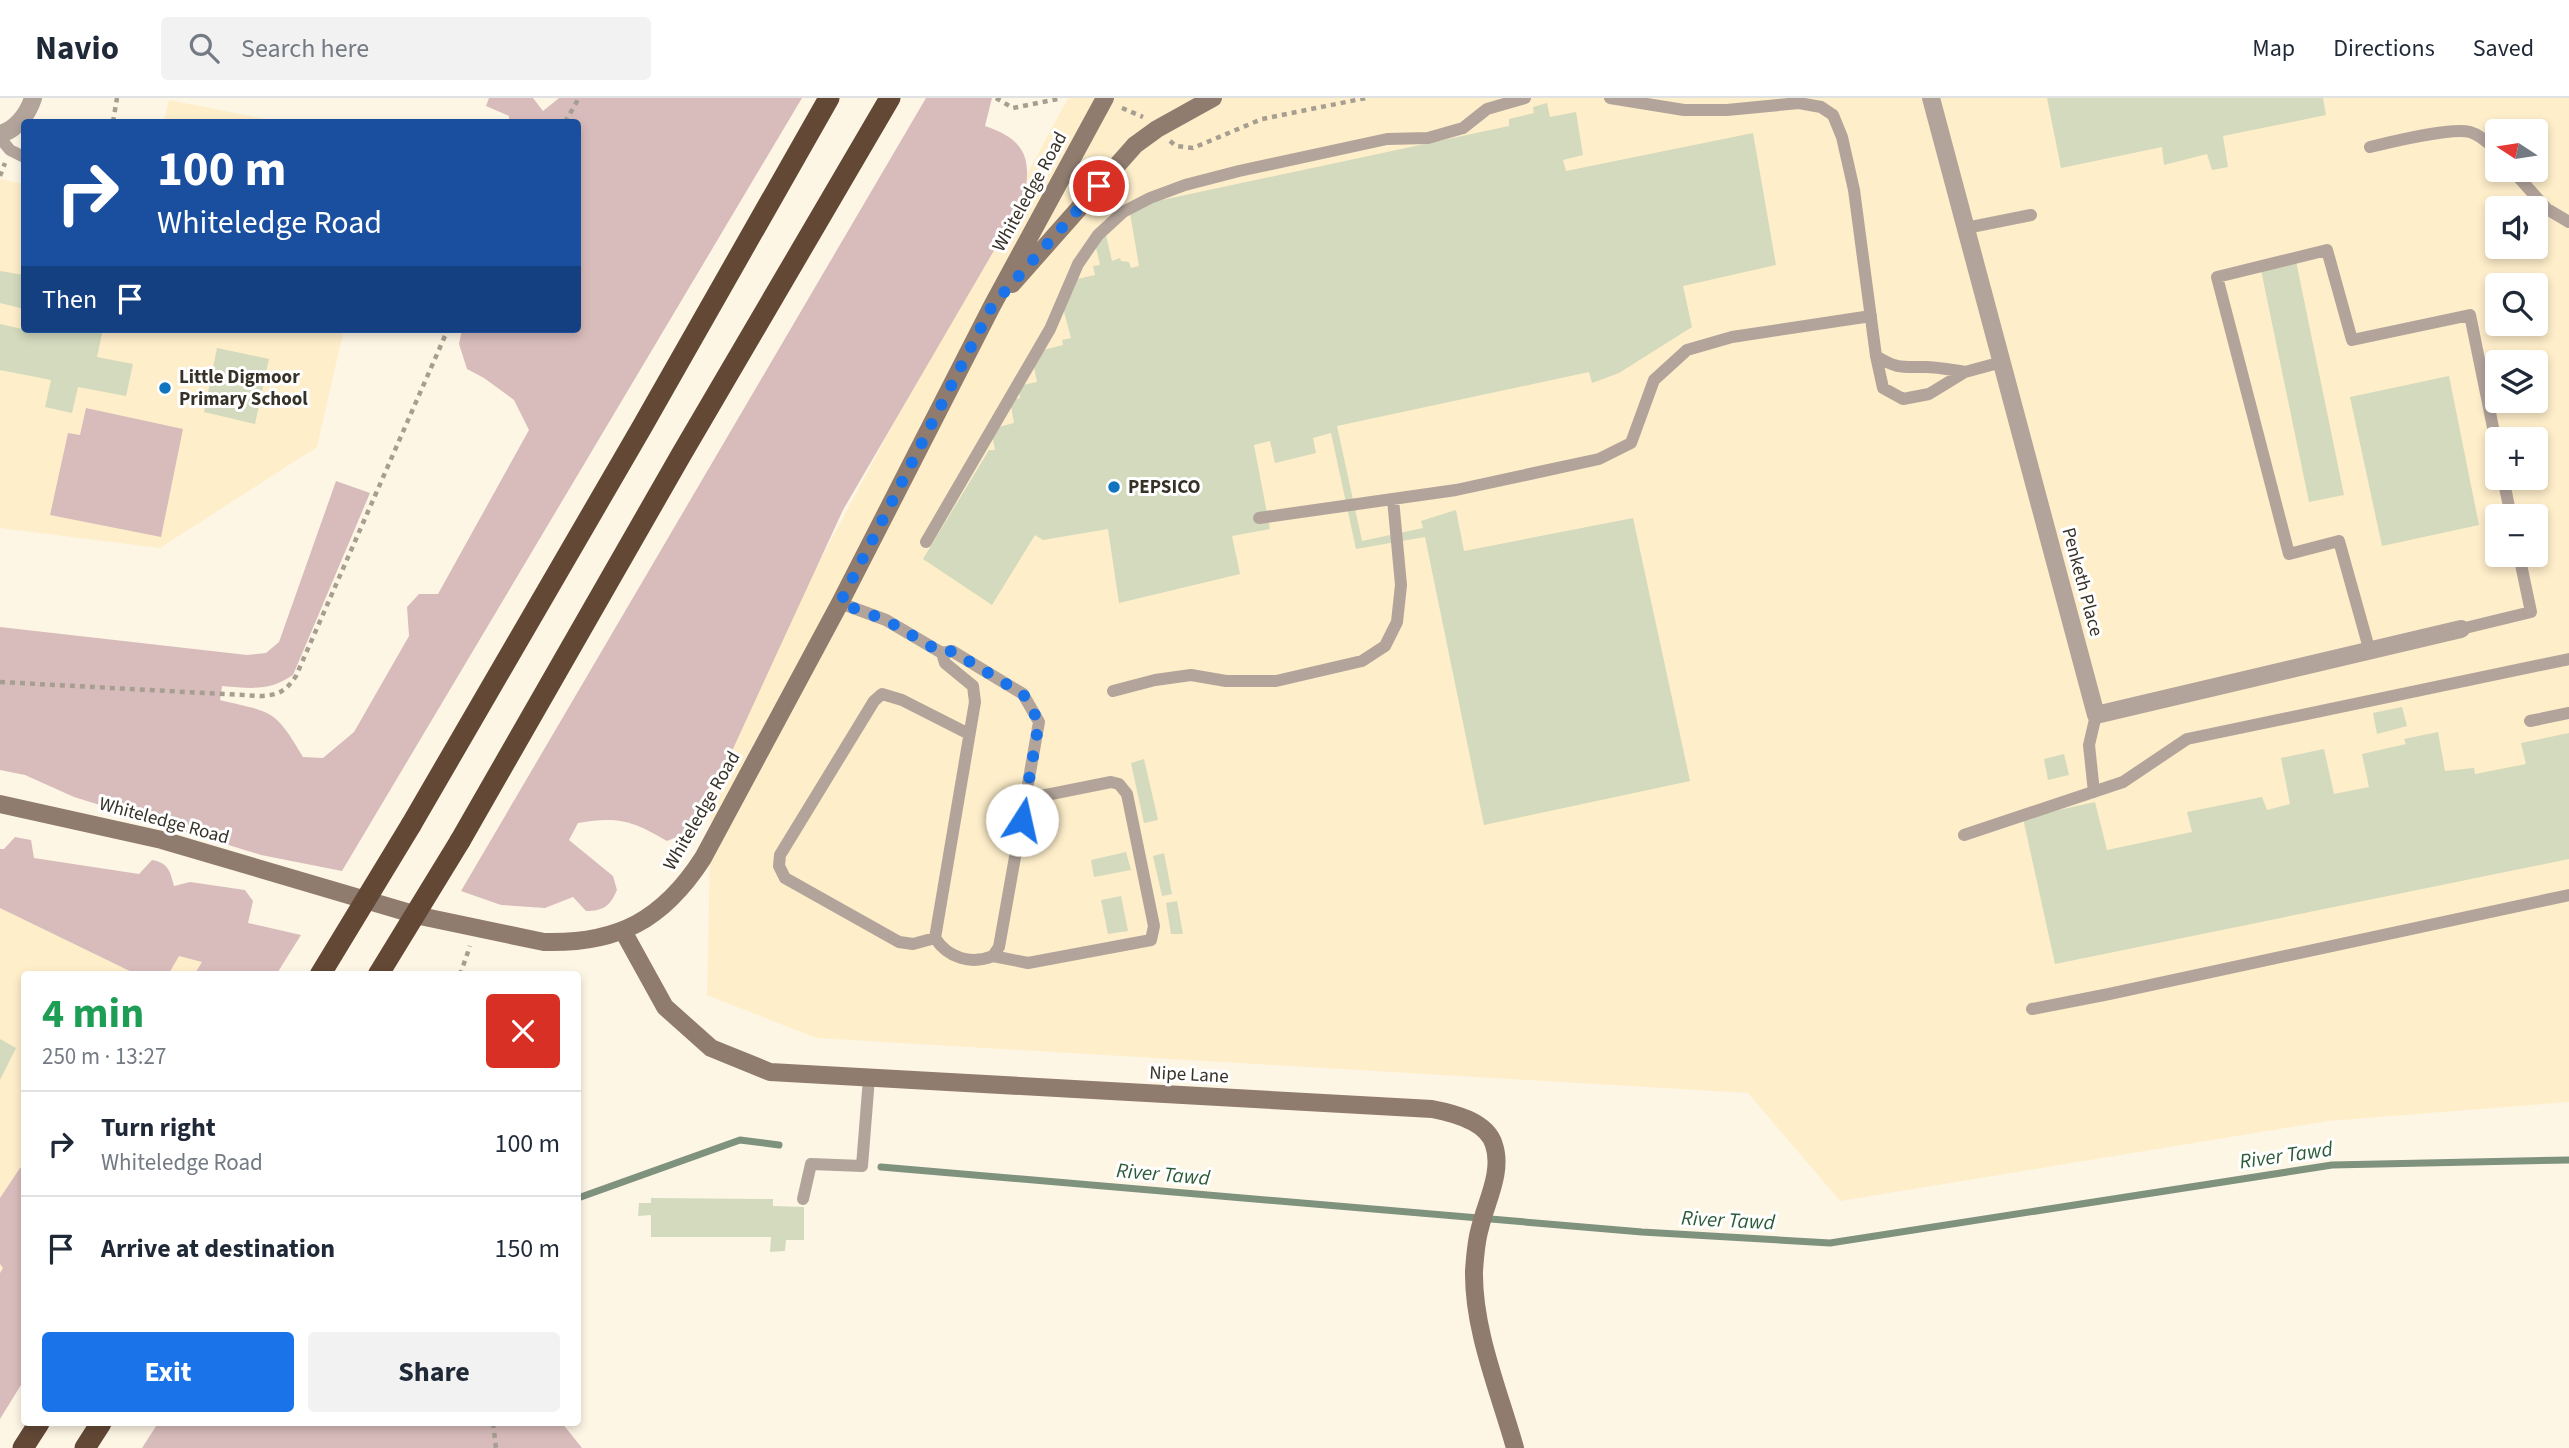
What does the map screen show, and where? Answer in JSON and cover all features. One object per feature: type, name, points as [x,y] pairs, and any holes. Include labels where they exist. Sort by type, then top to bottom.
[{"type":"highway","points":[[322,971],[411,825],[649,416],[829,98]]},
{"type":"highway","points":[[380,971],[460,841],[890,98]]},
{"type":"highway","points":[[23,1448],[37,1426]]},
{"type":"highway","points":[[85,1448],[99,1426]]},
{"type":"street","points":[[21,119],[30,108],[33,98]]},
{"type":"street","name":"Whiteledge Road","points":[[0,803],[162,840],[321,888],[475,929],[544,942],[605,937],[623,931],[660,909],[691,876],[840,603],[992,306],[1105,98]]},
{"type":"street","name":"Whiteledge Road","points":[[992,306],[1135,145],[1157,129],[1213,98]]},
{"type":"street","name":"Penketh Place","points":[[1931,98],[2096,715]]},
{"type":"street","points":[[0,136],[11,132],[21,119]]},
{"type":"street","points":[[2096,715],[2461,629]]},
{"type":"street","name":"Nipe Lane","points":[[623,931],[665,1007],[711,1048],[770,1072],[1432,1109],[1457,1114],[1479,1126],[1494,1142],[1496,1170],[1479,1232],[1474,1271],[1483,1335],[1515,1448]]},
{"type":"lane","points":[[926,542],[1050,329],[1078,264],[1098,235],[1123,212],[1185,185],[1239,171],[1387,139],[1428,138],[1463,128],[1488,109],[1525,98]]},
{"type":"lane","points":[[1610,98],[1684,110],[1727,110],[1799,103],[1821,107],[1833,115],[1842,137],[1854,190],[1876,356],[1883,388],[1903,399],[1929,394],[1965,372],[2002,362]]},
{"type":"lane","points":[[2370,147],[2427,135],[2468,131],[2485,140]]},
{"type":"lane","points":[[0,136],[10,150],[21,156]]},
{"type":"lane","points":[[2523,182],[2547,209],[2569,222]]},
{"type":"lane","points":[[1966,228],[2031,215]]},
{"type":"lane","points":[[2370,652],[2339,541],[2289,554],[2217,277],[2327,250],[2352,340],[2470,314],[2493,427]]},
{"type":"lane","points":[[1259,518],[1456,490],[1599,459],[1631,443],[1654,380],[1687,349],[1732,337],[1871,316]]},
{"type":"lane","points":[[1876,356],[1902,368],[1927,367],[1965,372]]},
{"type":"lane","points":[[1113,691],[1155,680],[1191,676],[1226,681],[1276,681],[1362,661],[1385,646],[1397,622],[1401,585],[1393,499]]},
{"type":"lane","points":[[2461,629],[2531,612],[2522,567]]},
{"type":"lane","points":[[840,603],[886,620],[942,653],[952,651],[1023,694],[1039,722],[999,947],[993,956]]},
{"type":"lane","points":[[935,938],[975,702],[973,686],[945,663],[942,653]]},
{"type":"lane","points":[[1964,835],[2123,782],[2187,739],[2569,659]]},
{"type":"lane","points":[[935,938],[913,944],[899,942],[785,878],[779,866],[780,855],[874,701],[882,694],[902,700],[969,734]]},
{"type":"lane","points":[[2530,721],[2569,713]]},
{"type":"lane","points":[[2094,792],[2089,744],[2096,715]]},
{"type":"lane","points":[[935,938],[948,953],[961,958],[975,960],[993,956],[1028,963],[1151,940],[1154,926],[1127,794],[1119,784],[1111,782],[1026,799]]},
{"type":"lane","points":[[2032,1009],[2109,995],[2569,895]]},
{"type":"lane","points":[[803,1199],[811,1164],[862,1166],[869,1078]]},
{"type":"path","points":[[114,119],[117,98]]},
{"type":"path","points":[[567,119],[579,98]]},
{"type":"path","points":[[996,98],[1013,108],[1062,98]]},
{"type":"path","points":[[1176,146],[1193,148],[1262,119],[1366,98]]},
{"type":"path","points":[[0,682],[261,696],[275,695],[287,689],[296,676],[446,333]]},
{"type":"path","points":[[461,971],[475,929]]},
{"type":"path","points":[[493,1426],[496,1448]]},
{"type":"shaded area","points":[[489,98],[533,98],[543,111],[559,98],[802,98],[342,871],[261,855],[74,797],[25,775],[0,770],[0,627],[247,655],[266,653],[279,642],[336,481],[370,493],[293,675],[267,686],[222,686],[220,700],[251,707],[270,715],[285,729],[303,757],[323,758],[354,732],[409,636],[407,607],[419,594],[438,594],[529,430],[514,400],[467,369],[459,344],[461,333],[581,333],[581,119],[509,119],[509,116],[486,106]]},
{"type":"shaded area","points":[[926,98],[992,98],[985,126],[1010,138],[1023,152],[1027,172],[1024,199],[843,510],[732,751],[707,791],[706,811],[694,830],[667,841],[625,822],[604,820],[578,823],[569,840],[613,876],[617,890],[609,904],[602,909],[586,911],[573,897],[545,908],[501,905],[461,891]]},
{"type":"shaded area","points":[[1068,98],[2569,98],[2569,1102],[2328,1121],[1840,1201],[1748,1093],[816,1038],[707,995],[712,762]]},
{"type":"shaded area","points":[[169,100],[266,119],[165,119]]},
{"type":"shaded area","name":"Little Digmoor Primary School","points":[[0,179],[21,183],[21,333],[343,333],[317,447],[160,548],[0,528]]},
{"type":"shaded area","points":[[86,408],[183,429],[161,537],[50,515],[68,433],[80,435]]},
{"type":"shaded area","points":[[15,837],[31,840],[34,858],[139,874],[152,860],[168,868],[174,886],[190,882],[245,890],[253,901],[248,923],[301,935],[278,971],[196,971],[202,962],[179,956],[170,971],[130,971],[0,908],[0,849],[4,849]]},
{"type":"shaded area","points":[[0,897],[221,952],[209,971],[21,971],[21,1278],[0,1313]]},
{"type":"shaded area","points":[[20,1168],[21,1385],[0,1419],[0,1273],[3,1268],[0,1264],[0,1198]]},
{"type":"shaded area","points":[[156,1426],[564,1426],[582,1448],[142,1448]]},
{"type":"building","points":[[2047,98],[2323,98],[2326,115],[2223,136],[2228,167],[2212,170],[2207,154],[2164,165],[2162,147],[2061,168]]},
{"type":"building","name":"PEPSICO","points":[[1547,103],[1550,117],[1576,112],[1583,155],[1563,160],[1566,171],[1753,133],[1776,265],[1683,286],[1692,327],[1619,373],[1592,383],[1589,372],[1337,426],[1362,541],[1423,528],[1421,521],[1456,510],[1464,551],[1633,518],[1690,781],[1484,825],[1425,537],[1356,549],[1331,433],[1313,438],[1316,453],[1275,463],[1270,441],[1254,445],[1270,529],[1232,536],[1240,574],[1119,603],[1108,529],[1043,540],[1035,535],[992,605],[923,559],[989,450],[995,450],[991,429],[1014,423],[1010,400],[1020,398],[1018,386],[1037,382],[1031,353],[1063,345],[1062,340],[1071,338],[1062,304],[1073,280],[1095,275],[1093,266],[1100,265],[1094,239],[1106,235],[1112,261],[1120,258],[1121,261],[1129,262],[1131,268],[1139,266],[1129,207],[1509,126],[1509,119],[1534,113],[1533,107]]},
{"type":"building","points":[[2296,261],[2344,495],[2309,502],[2261,270]]},
{"type":"building","points":[[0,271],[21,274],[21,308],[0,303]]},
{"type":"building","points":[[0,324],[21,329],[21,333],[102,333],[97,357],[133,364],[126,396],[78,387],[72,413],[45,407],[51,380],[0,370]]},
{"type":"building","points":[[217,348],[269,359],[255,424],[204,412]]},
{"type":"building","points":[[2449,376],[2479,525],[2382,546],[2350,397]]},
{"type":"building","points":[[2402,707],[2407,726],[2377,734],[2373,713]]},
{"type":"building","points":[[2438,732],[2445,771],[2474,768],[2475,774],[2526,764],[2521,743],[2569,733],[2569,859],[2055,964],[2023,818],[2095,802],[2107,850],[2192,832],[2187,812],[2262,797],[2267,810],[2290,804],[2281,758],[2324,749],[2334,794],[2369,787],[2362,754],[2406,744],[2404,739]]},
{"type":"building","points":[[2064,754],[2069,775],[2048,780],[2044,759]]},
{"type":"building","points":[[1144,759],[1158,820],[1144,823],[1131,763]]},
{"type":"building","points":[[1126,852],[1131,870],[1094,877],[1091,860]]},
{"type":"building","points":[[1164,853],[1172,894],[1162,896],[1153,856]]},
{"type":"building","points":[[1121,896],[1128,931],[1108,934],[1101,900]]},
{"type":"building","points":[[1177,901],[1183,934],[1171,934],[1166,903]]},
{"type":"building","points":[[0,1039],[16,1048],[0,1080]]},
{"type":"building","points":[[651,1198],[773,1199],[773,1206],[804,1207],[804,1240],[786,1240],[785,1251],[770,1252],[771,1237],[651,1237],[651,1215],[638,1216],[639,1203],[651,1203]]},
{"type":"waterway","name":"River Tawd","points":[[581,1197],[740,1140],[779,1145]]},
{"type":"waterway","name":"River Tawd","points":[[881,1167],[1642,1232],[1830,1243],[2332,1165],[2569,1160]]},
{"type":"place","name":"Little Digmoor Primary School","points":[[165,388]]},
{"type":"place","name":"PEPSICO","points":[[1114,487]]},
{"type":"route","points":[[1022,820],[1039,722],[1023,694],[952,651],[942,653],[886,620],[840,603],[992,306],[1099,186]]}]
